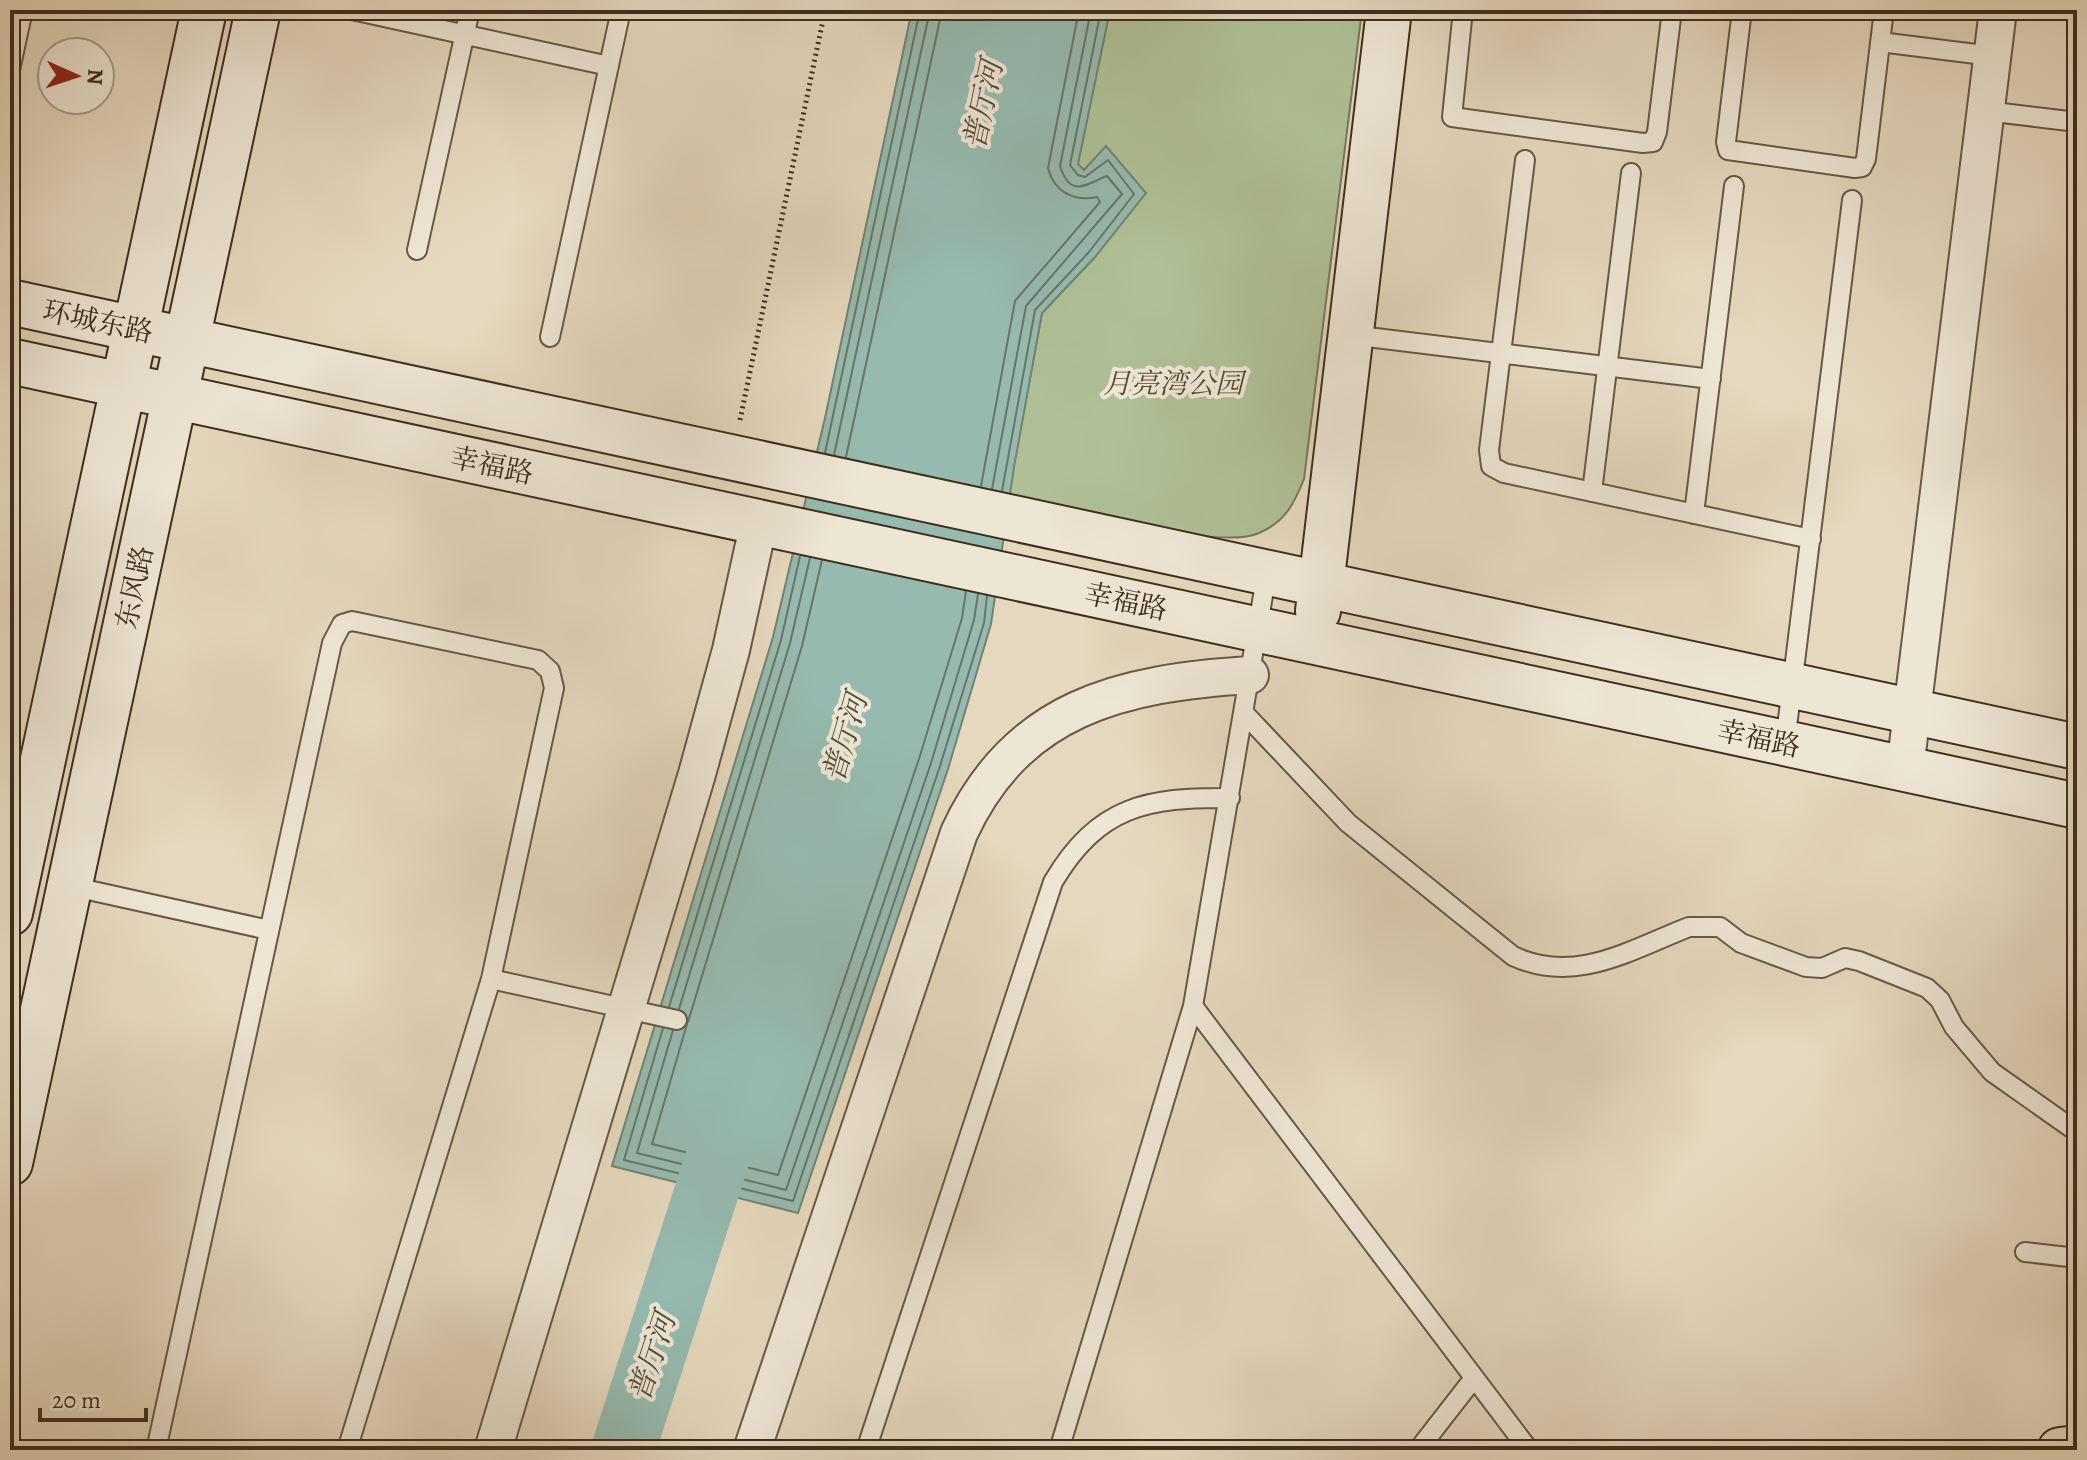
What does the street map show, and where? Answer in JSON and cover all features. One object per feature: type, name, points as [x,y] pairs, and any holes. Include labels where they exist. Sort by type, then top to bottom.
[{"type":"main road","name":"东风路","points":[[10,913],[204,10]]},
{"type":"main road","name":"东风路","points":[[10,1163],[258,10]]},
{"type":"main road","points":[[1314,642],[1389,10]]},
{"type":"main road","name":"环城东路","points":[[10,302],[187,340]]},
{"type":"main road","name":"幸福路","points":[[187,340],[2077,747]]},
{"type":"main road","name":"环城东路","points":[[10,361],[175,397]]},
{"type":"main road","name":"幸福路","points":[[175,397],[2077,806]]},
{"type":"main road","points":[[2060,1450],[2077,1448]]},
{"type":"street","points":[[1905,769],[1998,10]]},
{"type":"street","points":[[493,1450],[697,774],[731,650],[759,522]]},
{"type":"street","points":[[752,1450],[959,833],[989,779],[1033,735],[1088,705],[1168,684],[1250,675]]},
{"type":"lane","points":[[10,70],[23,10]]},
{"type":"lane","points":[[352,10],[609,66]]},
{"type":"lane","points":[[417,250],[470,10]]},
{"type":"lane","points":[[550,337],[621,10]]},
{"type":"lane","points":[[1463,10],[1452,117],[1643,143],[1653,142],[1657,132],[1672,10]]},
{"type":"lane","points":[[1742,10],[1726,142],[1728,150],[1736,154],[1862,167],[1884,10]]},
{"type":"lane","points":[[1880,42],[1992,56]]},
{"type":"lane","points":[[1986,111],[2077,122]]},
{"type":"lane","points":[[1525,160],[1489,450],[1491,466],[1504,473],[1811,539]]},
{"type":"lane","points":[[1592,492],[1631,173]]},
{"type":"lane","points":[[1694,514],[1734,186]]},
{"type":"lane","points":[[1785,743],[1852,200]]},
{"type":"lane","points":[[1351,335],[1711,379]]},
{"type":"lane","points":[[1059,1450],[1193,1006],[1267,572]]},
{"type":"lane","points":[[156,1450],[332,643],[342,624],[364,622],[538,660],[550,671],[554,688],[491,979],[347,1450]]},
{"type":"lane","points":[[1244,713],[1348,823],[1513,956],[1538,967],[1569,969],[1594,964],[1689,927],[1704,926],[1720,927],[1741,943],[1806,967],[1822,968],[1845,958],[1859,961],[1927,988],[1940,1000],[1971,1050],[1992,1072],[2077,1132]]},
{"type":"lane","points":[[866,1450],[1053,882],[1086,836],[1134,807],[1182,797],[1230,798]]},
{"type":"lane","points":[[70,886],[269,930]]},
{"type":"lane","points":[[491,979],[677,1020]]},
{"type":"lane","points":[[1193,1006],[1529,1450]]},
{"type":"lane","points":[[2025,1252],[2077,1258]]},
{"type":"lane","points":[[1418,1450],[1474,1378]]},
{"type":"path","points":[[738,426],[825,10]]},
{"type":"green space","name":"月亮湾公园","points":[[1110,10],[1362,10],[1304,479],[1288,511],[1259,533],[1209,537],[1175,533],[1008,496],[1042,313],[1095,257],[1084,170],[1077,164]]},
{"type":"water","points":[[912,10],[1110,10],[1078,164],[1084,170],[1106,146],[1146,193],[1095,257],[1042,313],[1014,467],[991,624],[948,769],[798,1213],[612,1166],[773,637],[825,418]]},
{"type":"waterway","name":"普厅河","points":[[623,1450],[734,1107]]}]
